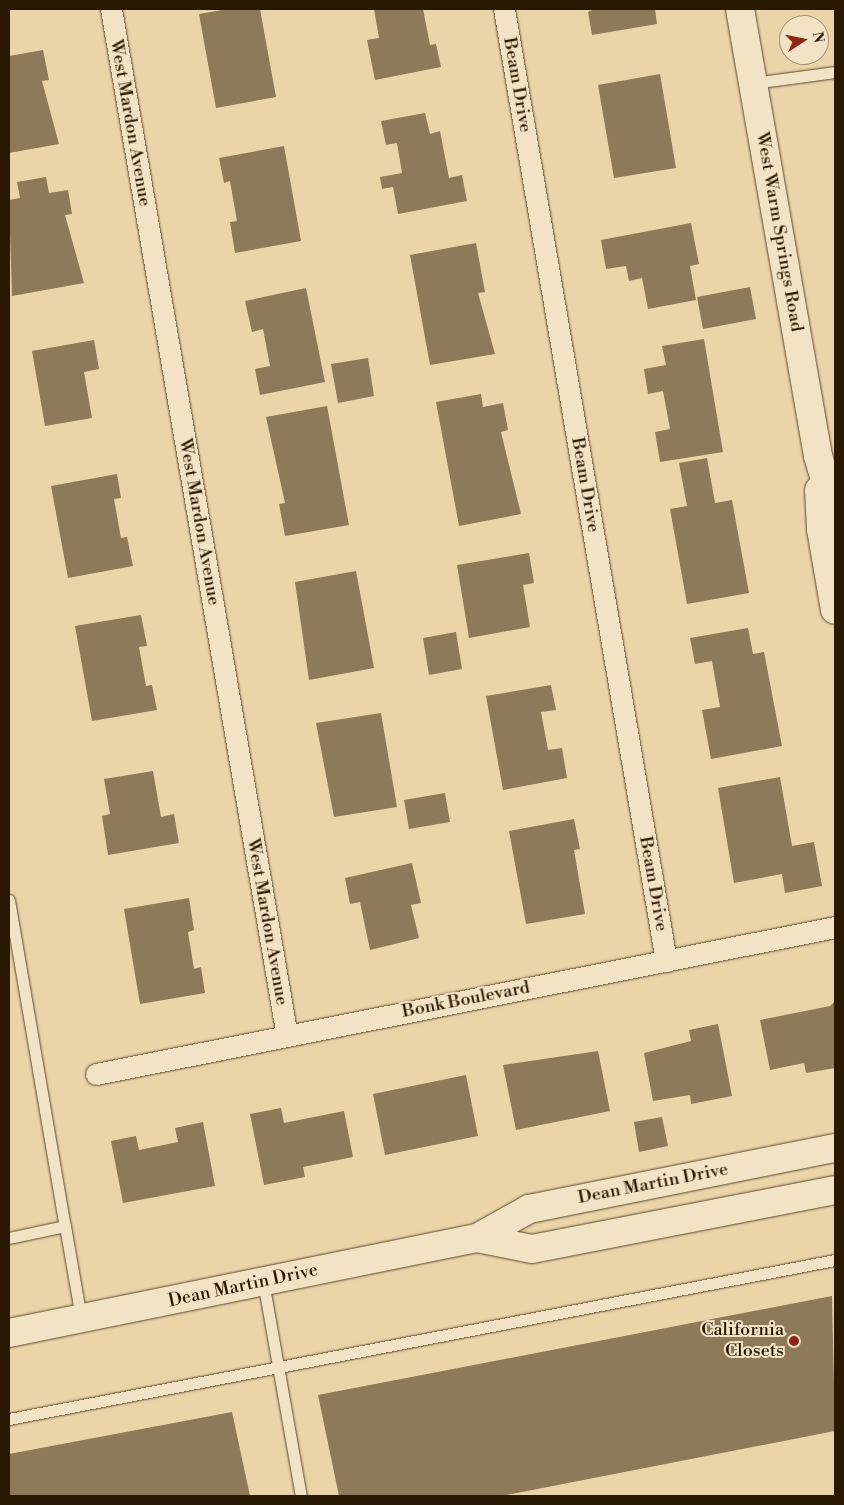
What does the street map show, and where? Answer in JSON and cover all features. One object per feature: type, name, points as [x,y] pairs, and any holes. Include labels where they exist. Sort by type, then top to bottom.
[{"type":"main road","name":"West Warm Springs Road","points":[[740,9],[827,454],[835,513]]},
{"type":"main road","name":"West Warm Springs Road","points":[[827,454],[821,529],[835,610]]},
{"type":"main road","name":"Dean Martin Drive","points":[[9,1333],[477,1238],[530,1208],[835,1148]]},
{"type":"main road","name":"Dean Martin Drive","points":[[477,1238],[532,1249],[835,1190]]},
{"type":"street","name":"West Mardon Avenue","points":[[111,9],[287,1036]]},
{"type":"street","name":"Beam Drive","points":[[504,9],[666,960]]},
{"type":"street","name":"Bonk Boulevard","points":[[96,1074],[835,927]]},
{"type":"lane","points":[[753,83],[835,72]]},
{"type":"lane","points":[[9,900],[81,1319]]},
{"type":"lane","points":[[9,1238],[65,1226]]},
{"type":"lane","points":[[9,1419],[835,1260]]},
{"type":"lane","points":[[263,1281],[277,1367],[302,1496]]},
{"type":"building","points":[[228,9],[260,9],[276,97],[216,108],[199,14]]},
{"type":"building","points":[[374,9],[423,9],[430,45],[436,44],[441,67],[375,80],[367,40],[379,38]]},
{"type":"building","points":[[594,9],[655,9],[657,24],[592,35],[588,12]]},
{"type":"building","points":[[43,50],[49,80],[42,81],[59,144],[9,153],[9,56]]},
{"type":"building","points":[[660,74],[676,168],[614,178],[598,85]]},
{"type":"building","points":[[425,113],[430,134],[440,131],[449,178],[462,175],[467,201],[398,214],[393,187],[382,189],[380,177],[402,173],[397,143],[386,145],[381,121]]},
{"type":"building","points":[[284,146],[301,241],[235,253],[230,222],[237,221],[230,181],[224,183],[219,158]]},
{"type":"building","points":[[46,177],[49,193],[68,190],[72,214],[65,215],[84,283],[12,296],[9,200],[20,198],[17,182]]},
{"type":"building","points":[[691,223],[699,264],[690,266],[696,300],[648,309],[642,278],[629,281],[626,266],[606,269],[601,240]]},
{"type":"building","points":[[476,243],[485,292],[478,293],[495,354],[430,365],[410,255]]},
{"type":"building","points":[[750,287],[756,319],[703,329],[697,297]]},
{"type":"building","points":[[306,288],[325,382],[260,395],[255,369],[270,366],[263,329],[252,332],[245,301]]},
{"type":"building","points":[[704,339],[723,452],[660,462],[655,432],[670,429],[663,391],[648,394],[644,369],[666,365],[662,346]]},
{"type":"building","points":[[94,340],[99,369],[84,372],[92,418],[45,426],[32,351]]},
{"type":"building","points":[[368,358],[374,396],[338,403],[331,364]]},
{"type":"building","points":[[481,394],[483,407],[503,403],[508,430],[501,432],[521,514],[459,526],[436,402]]},
{"type":"building","points":[[327,406],[349,525],[285,536],[279,504],[285,503],[266,417]]},
{"type":"building","points":[[707,458],[715,503],[732,500],[749,593],[687,604],[670,509],[687,506],[679,463]]},
{"type":"building","points":[[117,474],[121,498],[114,499],[121,538],[127,537],[133,566],[68,578],[51,486]]},
{"type":"building","points":[[529,553],[534,583],[523,585],[530,627],[469,638],[457,565]]},
{"type":"building","points":[[356,571],[374,668],[309,680],[295,582]]},
{"type":"building","points":[[141,615],[147,646],[139,647],[146,686],[152,685],[157,710],[92,721],[75,626]]},
{"type":"building","points":[[748,628],[753,654],[764,652],[782,746],[711,759],[702,710],[720,707],[712,661],[695,664],[690,638]]},
{"type":"building","points":[[456,632],[462,669],[429,675],[423,638]]},
{"type":"building","points":[[551,685],[556,710],[541,712],[548,750],[562,748],[567,778],[503,790],[486,696]]},
{"type":"building","points":[[381,713],[397,807],[334,817],[316,723]]},
{"type":"building","points":[[153,771],[161,817],[174,814],[179,843],[108,855],[102,816],[110,814],[104,779]]},
{"type":"building","points":[[780,777],[792,846],[814,842],[822,886],[785,893],[782,874],[734,883],[718,788]]},
{"type":"building","points":[[445,793],[450,822],[409,829],[404,800]]},
{"type":"building","points":[[574,819],[580,849],[574,850],[585,914],[526,924],[509,831]]},
{"type":"building","points":[[412,863],[421,903],[411,905],[419,938],[370,950],[360,902],[350,904],[345,878]]},
{"type":"building","points":[[189,898],[194,930],[188,932],[194,969],[201,967],[205,993],[140,1004],[124,909]]},
{"type":"building","points":[[835,1001],[835,1068],[806,1073],[804,1063],[770,1070],[760,1020],[830,1006]]},
{"type":"building","points":[[718,1024],[732,1096],[691,1104],[690,1095],[653,1101],[644,1053],[691,1041],[689,1030]]},
{"type":"building","points":[[598,1051],[610,1111],[516,1130],[503,1065]]},
{"type":"building","points":[[466,1075],[478,1136],[385,1155],[373,1094]]},
{"type":"building","points":[[281,1108],[284,1123],[344,1111],[353,1157],[303,1167],[305,1177],[264,1185],[250,1114]]},
{"type":"building","points":[[662,1117],[668,1146],[639,1152],[634,1122]]},
{"type":"building","points":[[203,1122],[215,1186],[123,1203],[111,1141],[136,1136],[139,1150],[178,1142],[175,1128]]},
{"type":"building","points":[[832,1296],[835,1431],[501,1496],[339,1496],[318,1395]]},
{"type":"building","points":[[232,1412],[250,1496],[9,1496],[9,1454]]},
{"type":"place","name":"California Closets","points":[[794,1341]]}]
